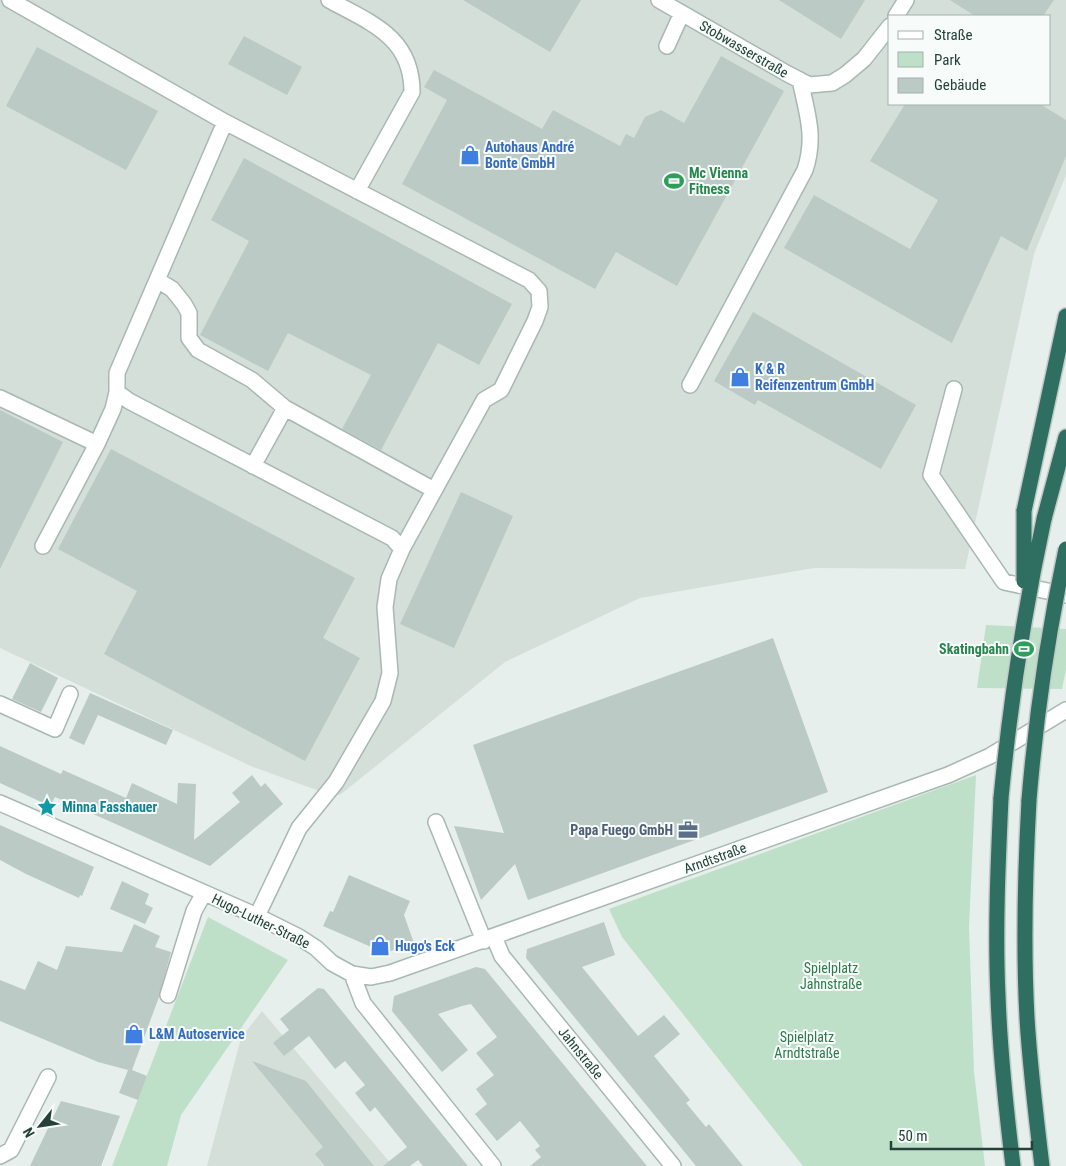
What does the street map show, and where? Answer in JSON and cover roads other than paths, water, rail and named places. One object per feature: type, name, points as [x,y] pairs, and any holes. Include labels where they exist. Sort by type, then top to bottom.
[{"type":"highway","points":[[1026,608],[1023,550],[1024,511],[1066,316]]},
{"type":"highway","points":[[1013,1166],[1005,1096],[998,996],[997,870],[1001,798],[1015,671],[1026,608],[1044,520],[1066,437]]},
{"type":"highway","points":[[1042,1166],[1027,1009],[1025,873],[1029,800],[1040,692],[1066,549]]},
{"type":"street","points":[[10,0],[225,122],[529,280],[539,291],[540,307],[535,321],[501,390],[484,400],[402,549],[389,579],[385,607],[390,673],[383,701],[336,782],[299,828],[257,916]]},
{"type":"street","points":[[329,0],[376,26],[395,41],[406,59],[412,77],[412,92],[357,191]]},
{"type":"street","name":"Stobwasserstraße","points":[[659,0],[809,85],[832,83],[845,75],[864,59],[888,29]]},
{"type":"street","points":[[897,15],[906,0]]},
{"type":"street","points":[[667,46],[682,14]]},
{"type":"street","points":[[690,386],[805,170],[811,153],[811,135],[800,80]]},
{"type":"street","points":[[43,546],[114,409],[117,392],[117,373],[225,122]]},
{"type":"street","points":[[157,280],[172,289],[184,304],[188,313],[189,338],[198,350],[252,380],[286,408],[434,490]]},
{"type":"street","points":[[954,389],[931,475],[1004,582],[1066,595]]},
{"type":"street","points":[[117,392],[129,401],[392,538],[402,549]]},
{"type":"street","points":[[0,398],[97,444]]},
{"type":"street","points":[[253,466],[286,408]]},
{"type":"street","points":[[0,704],[55,729],[70,694]]},
{"type":"street","name":"Arndtstraße","points":[[352,974],[371,977],[390,974],[948,774],[990,756],[1066,710]]},
{"type":"street","name":"Hugo-Luther-Straße","points":[[0,803],[257,916],[299,937],[316,948],[332,963],[352,974]]},
{"type":"street","name":"Jahnstraße","points":[[436,822],[489,939],[673,1166]]},
{"type":"street","points":[[168,995],[194,911],[204,893]]},
{"type":"street","points":[[352,974],[363,1003],[494,1166]]},
{"type":"street","points":[[0,1156],[11,1150],[48,1077]]},
{"type":"place","name":"Autohaus André Bonte GmbH","points":[[470,155]]},
{"type":"place","name":"Mc Vienna Fitness","points":[[674,181]]},
{"type":"place","name":"K & R Reifenzentrum GmbH","points":[[740,377]]},
{"type":"place","name":"Skatingbahn","points":[[1024,649]]},
{"type":"place","name":"Minna Fasshauer","points":[[47,807]]},
{"type":"place","name":"Papa Fuego GmbH","points":[[688,830]]},
{"type":"place","name":"Hugo's Eck","points":[[380,946]]},
{"type":"place","name":"L&M Autoservice","points":[[134,1034]]},
{"type":"park label","name":"Spielplatz Jahnstraße","points":[[831,976]]},
{"type":"park label","name":"Spielplatz Arndtstraße","points":[[807,1046]]}]
